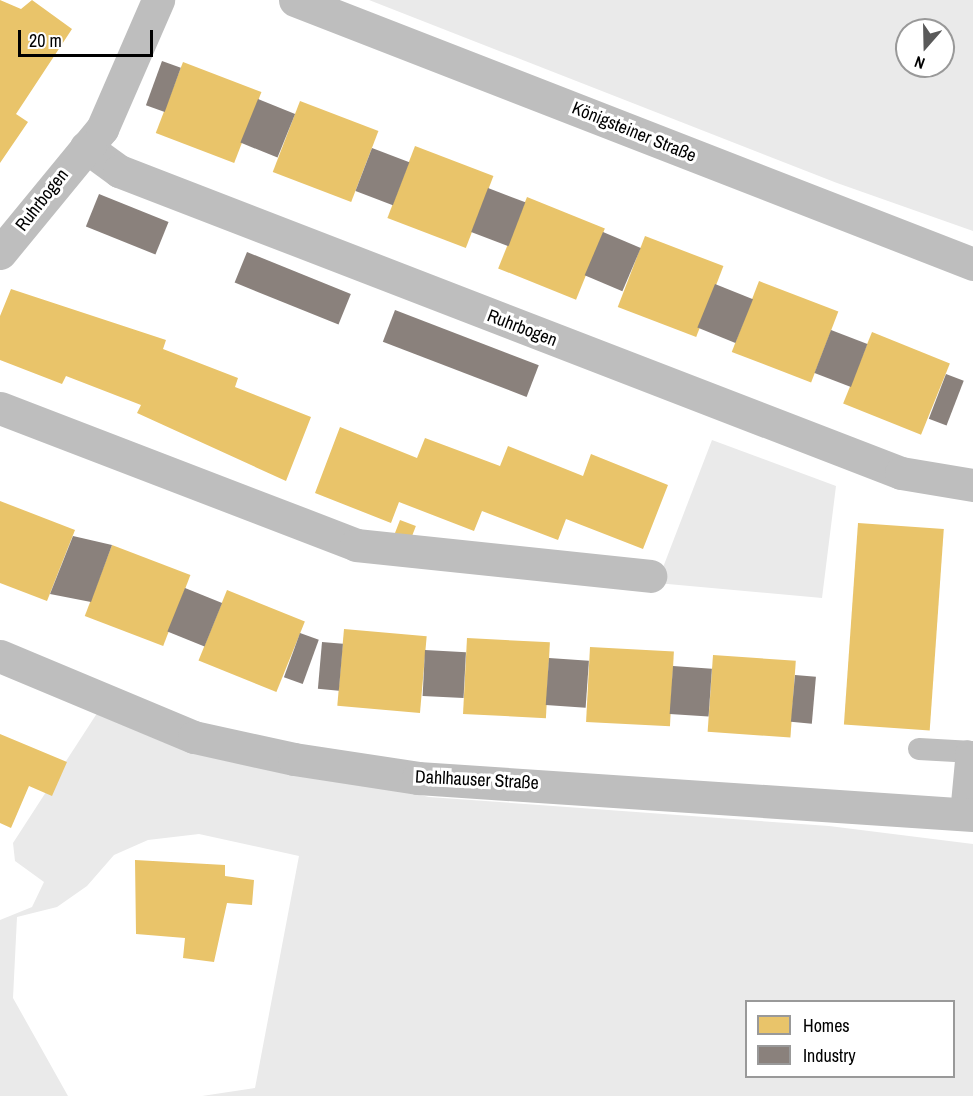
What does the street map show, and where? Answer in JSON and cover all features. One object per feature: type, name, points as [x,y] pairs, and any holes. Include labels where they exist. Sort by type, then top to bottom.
[{"type":"street","name":"Ruhrbogen","points":[[0,253],[106,121],[158,0]]},
{"type":"street","name":"Königsteiner Straße","points":[[295,0],[973,264]]},
{"type":"street","name":"Ruhrbogen","points":[[86,147],[119,171],[901,473],[971,477]]},
{"type":"street","points":[[0,408],[356,545],[650,576]]},
{"type":"street","name":"Dahlhauser Straße","points":[[0,656],[194,737],[294,759],[418,778],[967,815]]},
{"type":"lane","points":[[919,749],[970,752],[967,815]]},
{"type":"shaded area","points":[[369,0],[973,0],[973,231],[837,183]]},
{"type":"shaded area","points":[[712,440],[836,486],[822,598],[657,583]]},
{"type":"shaded area","points":[[103,704],[187,742],[429,797],[829,826],[973,844],[973,1096],[202,1096],[255,1088],[299,856],[199,834],[148,840],[114,855],[87,886],[57,907],[17,917],[13,998],[68,1096],[0,1096],[0,920],[32,907],[44,882],[15,861],[13,843]]},
{"type":"building: Homes","points":[[0,0],[21,9],[32,0],[72,29],[16,114],[28,122],[0,163]]},
{"type":"building: Homes","points":[[183,62],[261,92],[234,163],[156,133]]},
{"type":"building: Homes","points":[[300,101],[378,131],[351,202],[273,172]]},
{"type":"building: Homes","points":[[415,146],[493,176],[466,248],[387,218]]},
{"type":"building: Homes","points":[[527,197],[605,228],[576,300],[498,268]]},
{"type":"building: Homes","points":[[645,236],[723,266],[696,337],[618,307]]},
{"type":"building: Homes","points":[[759,281],[838,311],[811,382],[732,352]]},
{"type":"building: Homes","points":[[11,289],[166,340],[163,349],[238,378],[235,387],[311,417],[286,481],[137,413],[141,405],[66,376],[62,384],[0,360],[0,316]]},
{"type":"building: Homes","points":[[872,332],[950,363],[921,435],[843,403]]},
{"type":"building: Homes","points":[[340,427],[417,458],[425,438],[500,466],[508,446],[583,476],[591,454],[668,485],[643,549],[566,519],[558,540],[482,511],[474,531],[399,502],[391,523],[315,493]]},
{"type":"building: Homes","points":[[0,501],[75,530],[47,601],[0,583]]},
{"type":"building: Homes","points":[[400,520],[416,526],[409,543],[394,537]]},
{"type":"building: Homes","points":[[858,523],[944,529],[930,731],[844,725]]},
{"type":"building: Homes","points":[[112,545],[190,575],[163,646],[85,616]]},
{"type":"building: Homes","points":[[227,590],[305,621],[276,692],[199,660]]},
{"type":"building: Homes","points":[[344,629],[427,636],[420,713],[337,706]]},
{"type":"building: Homes","points":[[467,638],[550,642],[546,718],[463,714]]},
{"type":"building: Homes","points":[[590,647],[674,651],[670,726],[586,722]]},
{"type":"building: Homes","points":[[713,655],[796,661],[790,738],[708,732]]},
{"type":"building: Homes","points":[[0,734],[67,762],[52,796],[29,786],[11,828],[0,823]]},
{"type":"building: Homes","points":[[135,860],[225,865],[225,876],[254,880],[252,905],[227,903],[214,962],[183,958],[185,938],[136,934]]},
{"type":"building: Industry","points":[[162,61],[181,68],[165,112],[146,105]]},
{"type":"building: Industry","points":[[258,99],[295,114],[277,158],[240,143]]},
{"type":"building: Industry","points":[[372,148],[409,162],[393,205],[356,191]]},
{"type":"building: Industry","points":[[488,188],[525,202],[508,246],[471,232]]},
{"type":"building: Industry","points":[[99,194],[169,222],[155,255],[86,226]]},
{"type":"building: Industry","points":[[603,232],[641,248],[622,291],[585,275]]},
{"type":"building: Industry","points":[[247,252],[351,294],[338,325],[235,283]]},
{"type":"building: Industry","points":[[715,284],[753,299],[735,343],[697,328]]},
{"type":"building: Industry","points":[[395,310],[539,365],[527,397],[383,342]]},
{"type":"building: Industry","points":[[831,330],[867,344],[851,387],[815,373]]},
{"type":"building: Industry","points":[[946,374],[964,381],[947,426],[929,419]]},
{"type":"building: Industry","points":[[73,536],[112,545],[91,602],[50,594]]},
{"type":"building: Industry","points":[[185,588],[222,603],[204,647],[167,632]]},
{"type":"building: Industry","points":[[300,633],[319,640],[303,684],[284,677]]},
{"type":"building: Industry","points":[[322,642],[343,644],[339,691],[318,689]]},
{"type":"building: Industry","points":[[425,650],[466,652],[464,698],[423,696]]},
{"type":"building: Industry","points":[[549,658],[589,661],[586,708],[546,705]]},
{"type":"building: Industry","points":[[673,666],[712,669],[709,717],[670,714]]},
{"type":"building: Industry","points":[[795,675],[816,677],[812,724],[791,722]]}]
